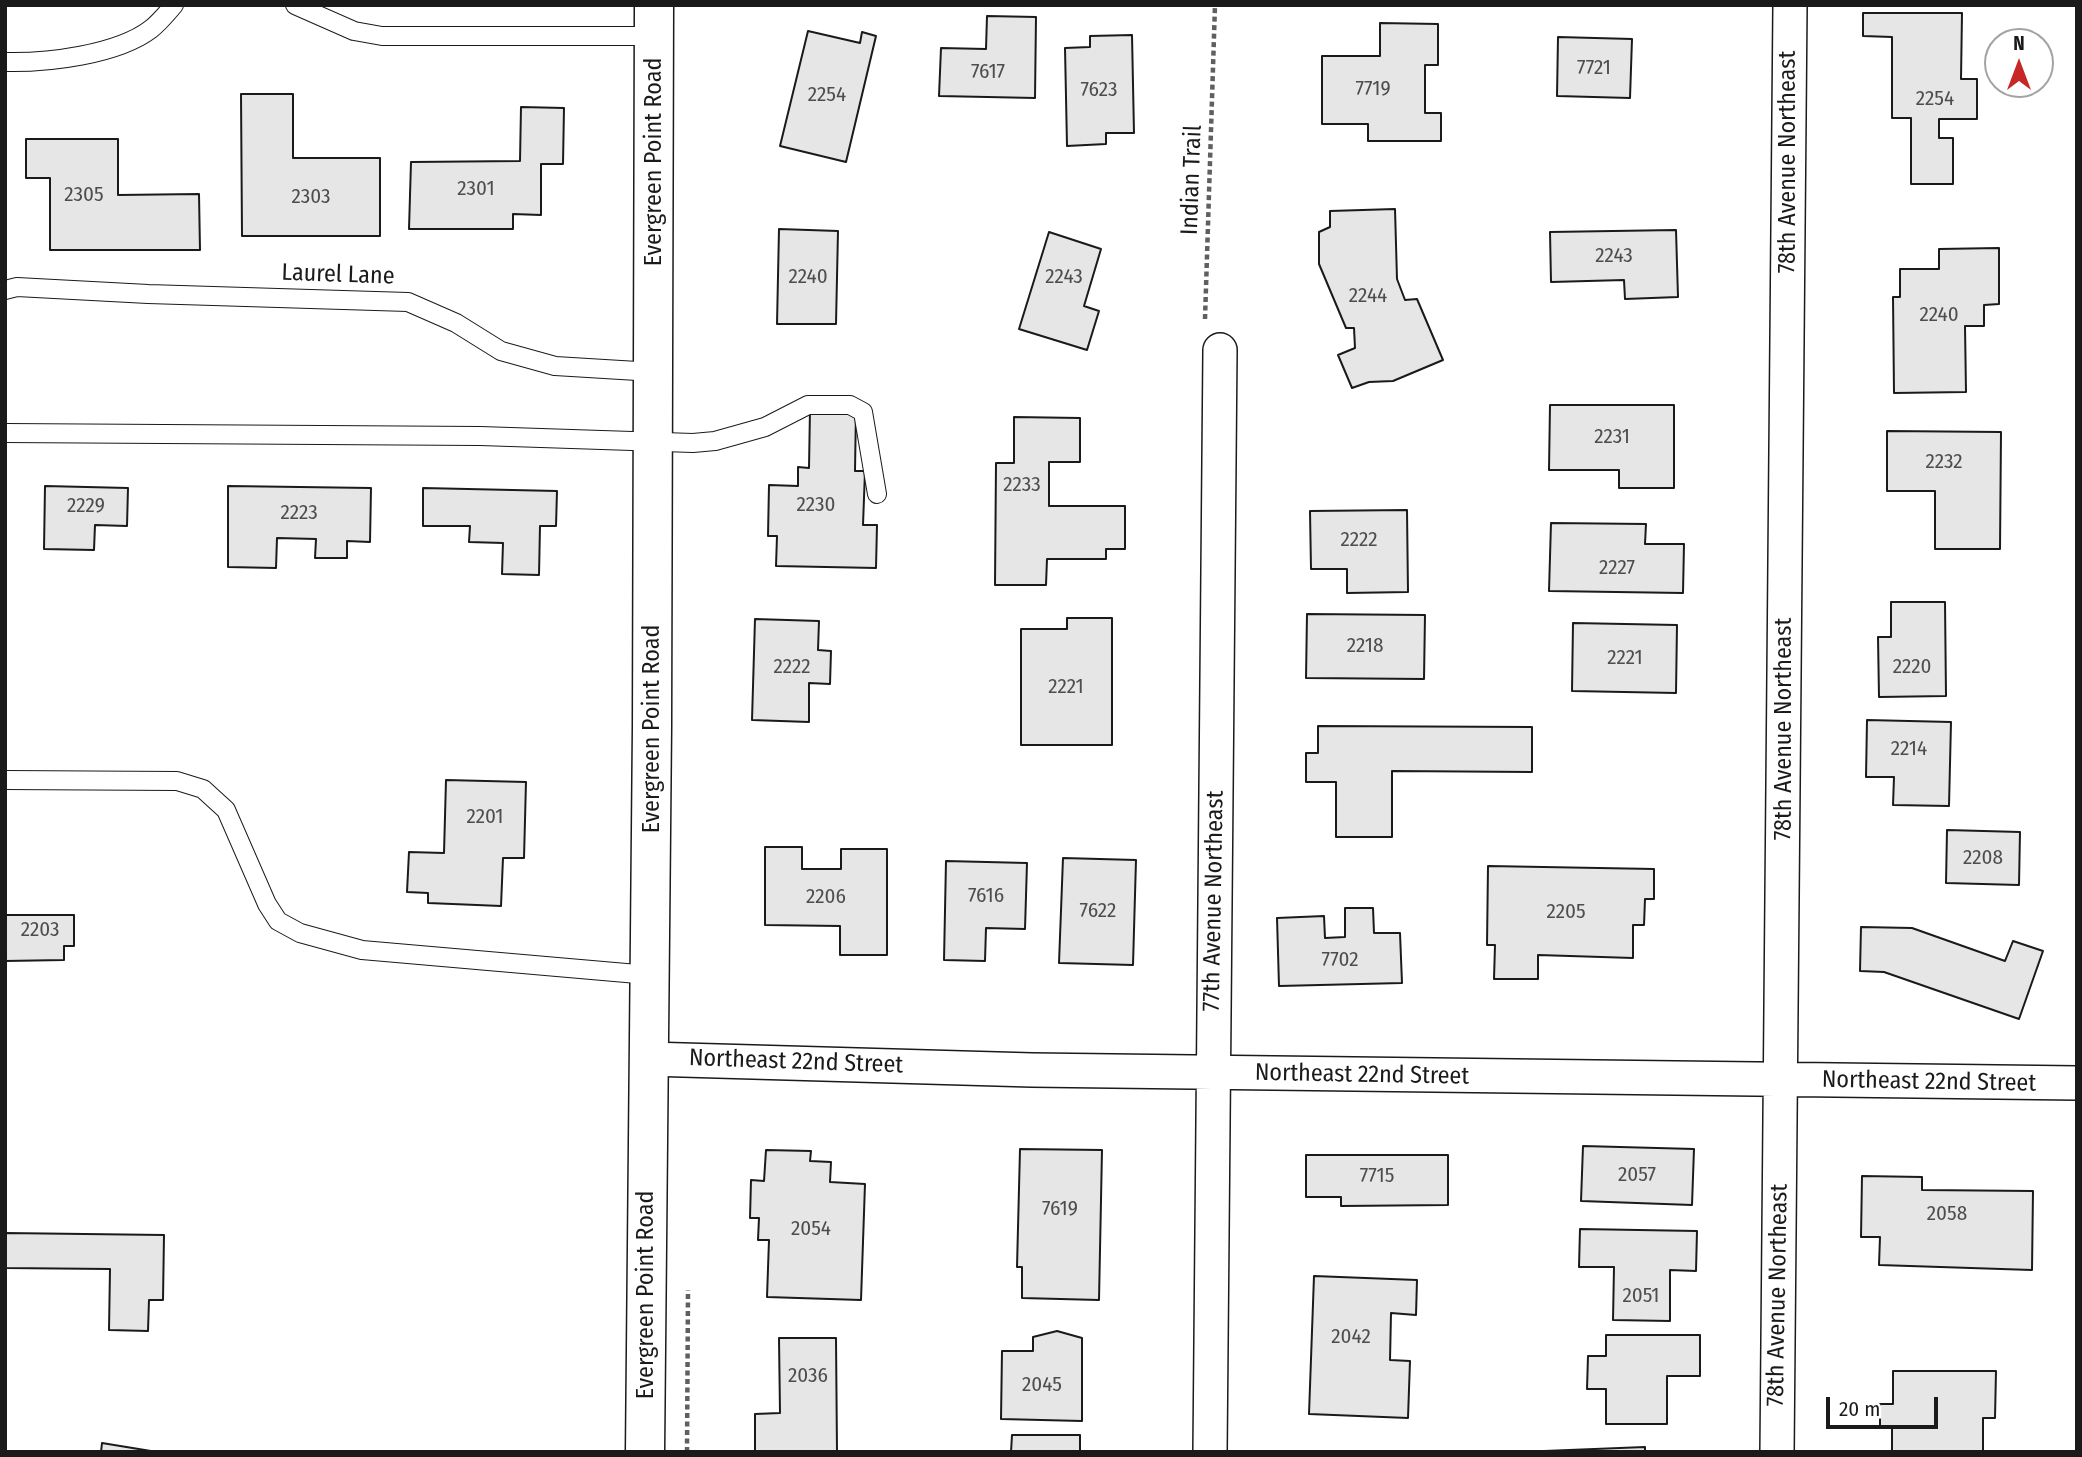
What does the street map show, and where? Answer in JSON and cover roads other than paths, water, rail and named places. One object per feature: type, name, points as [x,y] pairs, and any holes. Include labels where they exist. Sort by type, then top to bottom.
[{"type":"street","name":"78th Avenue Northeast","points":[[1777,1452],[1790,5]]},
{"type":"street","name":"Evergreen Point Road","points":[[645,1452],[654,372],[654,21]]},
{"type":"street","name":"77th Avenue Northeast","points":[[1210,1452],[1220,350]]},
{"type":"street","name":"Northeast 22nd Street","points":[[648,1059],[1213,1072],[2077,1083]]},
{"type":"lane","points":[[5,62],[44,63],[105,50],[150,30],[174,5]]},
{"type":"lane","points":[[295,5],[354,31],[382,36],[654,21]]},
{"type":"lane","name":"Laurel Lane","points":[[5,290],[17,287],[408,302],[456,323],[501,351],[555,366],[654,372]]},
{"type":"lane","points":[[5,433],[480,436],[715,442],[765,427],[808,405],[858,407],[863,412],[866,423],[877,494]]},
{"type":"lane","points":[[5,780],[61,783],[177,781],[203,789],[226,810],[256,885],[278,921],[300,933],[362,950],[649,975]]}]
